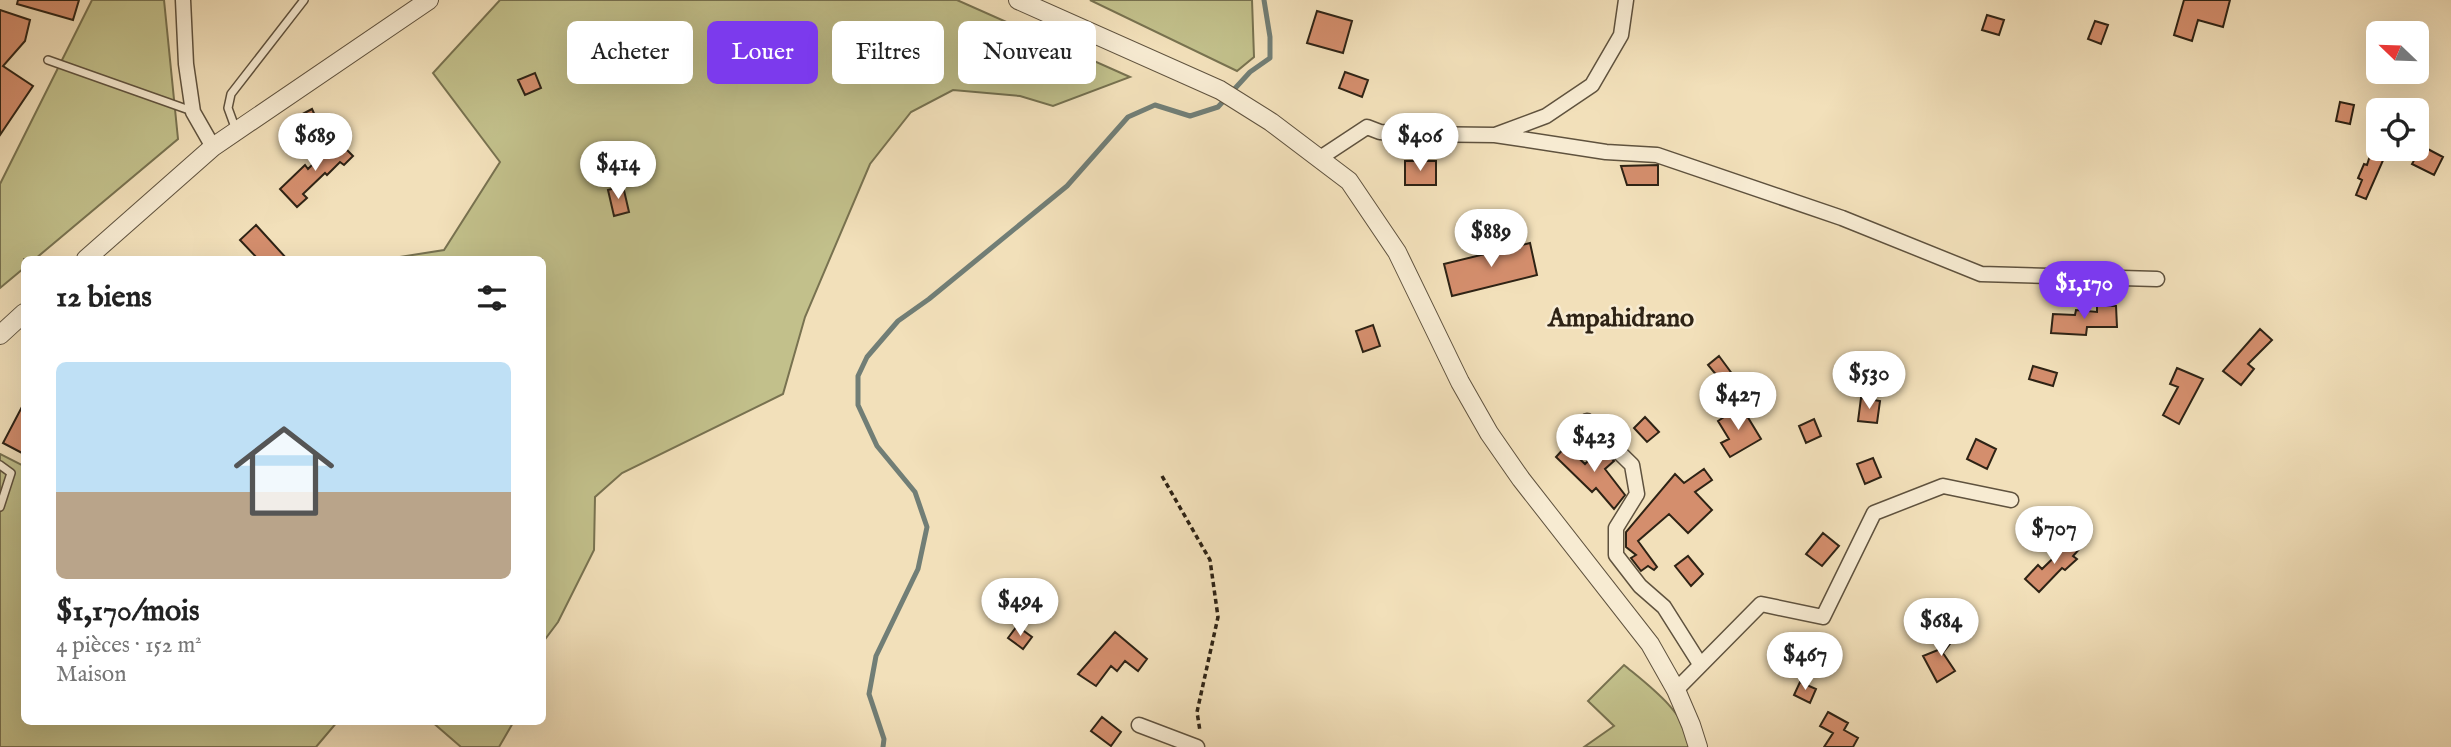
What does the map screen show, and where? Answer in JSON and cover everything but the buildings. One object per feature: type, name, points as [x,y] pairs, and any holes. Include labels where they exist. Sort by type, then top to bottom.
[{"type":"street","points":[[183,0],[186,64],[192,111],[213,147]]},
{"type":"street","points":[[89,256],[213,147],[429,0]]},
{"type":"street","points":[[1018,0],[1220,90],[1271,122],[1349,181],[1397,252],[1460,382],[1489,433],[1521,479],[1650,644],[1676,690],[1698,747]]},
{"type":"street","points":[[1495,135],[1546,116],[1592,85],[1621,35],[1626,0]]},
{"type":"street","points":[[1320,158],[1367,127],[1390,132],[1495,135],[1606,152],[1657,155],[1842,218],[1981,274],[2157,279]]},
{"type":"street","points":[[0,335],[21,316]]},
{"type":"street","points":[[1587,421],[1632,465],[1637,494],[1616,528],[1616,555],[1640,586],[1664,607],[1700,664]]},
{"type":"street","points":[[1676,690],[1762,604],[1823,617],[1874,513],[1943,486],[2011,500]]},
{"type":"street","points":[[1139,725],[1199,741]]},
{"type":"lane","points":[[237,131],[228,108],[231,94],[304,0]]},
{"type":"lane","points":[[48,60],[192,111]]},
{"type":"lane","points":[[0,466],[11,473],[0,507]]},
{"type":"path","points":[[1162,476],[1210,559],[1218,617],[1197,712],[1199,741]]},
{"type":"shaded area","points":[[92,0],[164,0],[178,139],[39,256],[21,256],[21,270],[0,288],[0,184]]},
{"type":"shaded area","points":[[500,0],[957,0],[1004,21],[958,21],[958,84],[1096,84],[1096,62],[1130,77],[1053,106],[1020,96],[953,90],[911,112],[870,164],[805,317],[783,394],[622,473],[595,497],[594,550],[558,622],[546,638],[546,256],[406,256],[444,250],[500,162],[433,73]]},
{"type":"shaded area","points":[[1090,0],[1252,0],[1254,57],[1237,71]]},
{"type":"shaded area","points":[[0,454],[21,464],[21,725],[335,725],[316,747],[0,747]]},
{"type":"shaded area","points":[[1624,665],[1674,711],[1688,735],[1691,747],[1584,747],[1614,726],[1588,701]]},
{"type":"shaded area","points":[[436,725],[512,725],[499,747],[461,747]]},
{"type":"waterway","points":[[883,747],[884,739],[869,694],[876,656],[918,569],[927,527],[915,492],[877,446],[858,405],[858,376],[867,357],[898,321],[929,299],[1067,186],[1128,117],[1155,105],[1190,116],[1218,107],[1250,72],[1270,58],[1270,37],[1264,0]]},
{"type":"district","name":"Ampahidrano","points":[[1621,317]]}]
